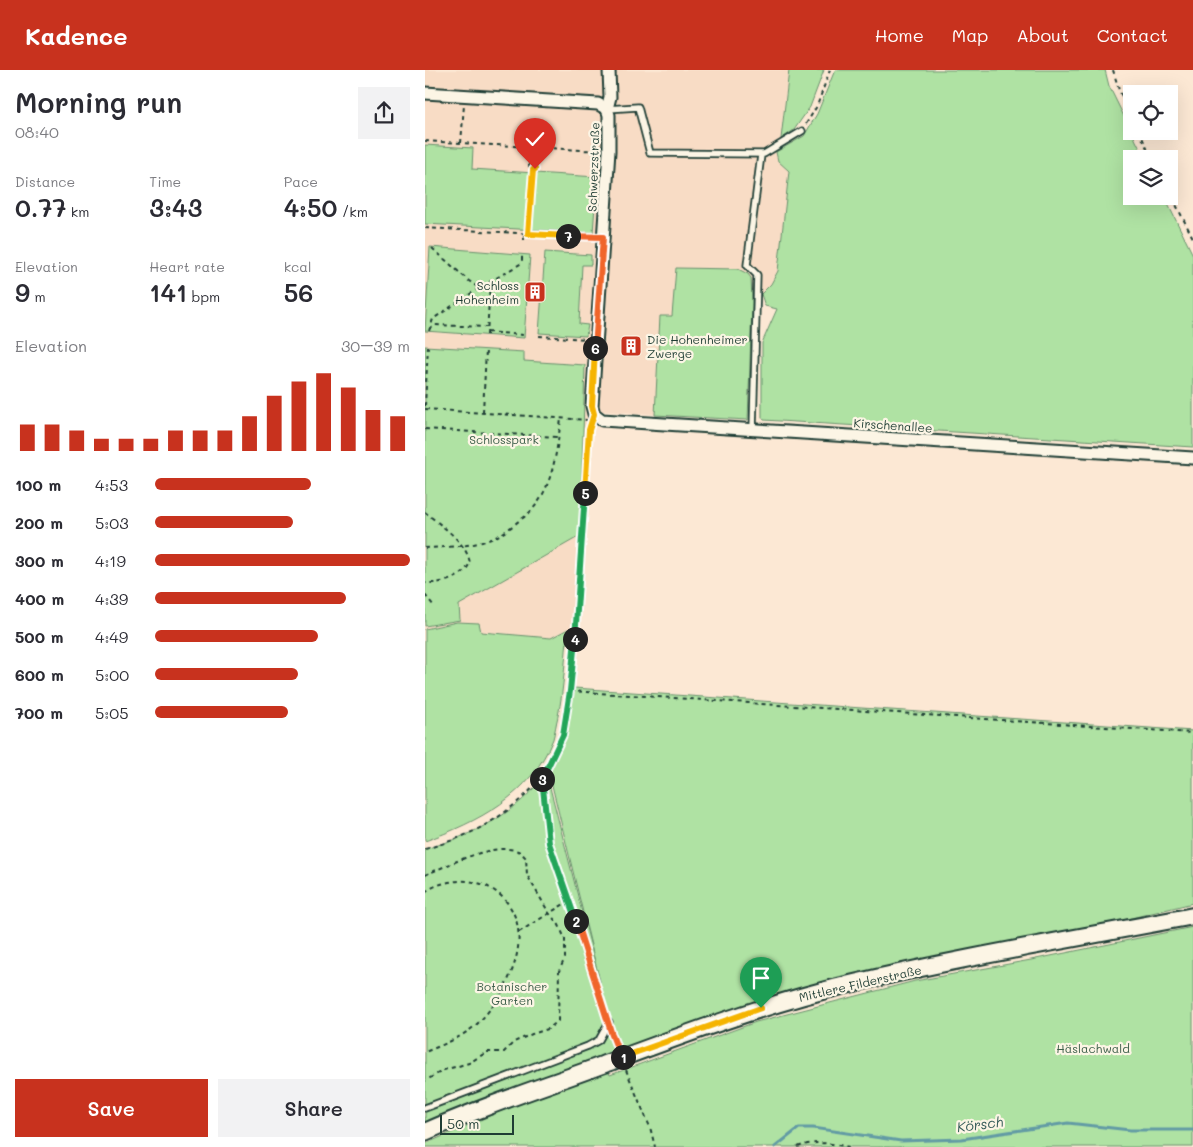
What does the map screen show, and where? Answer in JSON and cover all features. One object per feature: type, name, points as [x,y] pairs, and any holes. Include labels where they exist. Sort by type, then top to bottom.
[{"type":"main road","name":"Mittlere Filderstraße","points":[[425,1132],[463,1116],[761,1008],[850,984],[1193,916]]},
{"type":"street","name":"Schwerzstraße","points":[[593,417],[596,339],[609,151],[609,115],[607,109],[610,97],[609,70]]},
{"type":"street","points":[[425,93],[598,104],[607,109]]},
{"type":"street","name":"Kirschenallee","points":[[593,417],[602,420],[1193,458]]},
{"type":"lane","points":[[607,109],[638,107],[650,153],[761,155],[802,131]]},
{"type":"lane","points":[[753,430],[757,275],[747,265],[761,155]]},
{"type":"lane","points":[[425,1108],[588,1046],[599,1040],[609,1022]]},
{"type":"path","points":[[802,131],[817,106],[830,70]]},
{"type":"path","points":[[1113,70],[1123,98]]},
{"type":"path","points":[[461,143],[465,95]]},
{"type":"path","points":[[425,141],[609,151]]},
{"type":"path","points":[[530,147],[529,166],[533,170]]},
{"type":"path","points":[[528,234],[533,170],[537,164],[538,148]]},
{"type":"path","points":[[1176,205],[1193,238]]},
{"type":"path","points":[[425,228],[603,237]]},
{"type":"path","points":[[433,228],[433,234]]},
{"type":"path","points":[[524,233],[524,240]]},
{"type":"path","points":[[432,248],[479,288]]},
{"type":"path","points":[[487,327],[435,325],[429,330],[433,319],[521,263],[522,254]]},
{"type":"path","points":[[490,282],[487,334],[525,335]]},
{"type":"path","points":[[539,336],[596,339]]},
{"type":"path","points":[[425,406],[428,346]]},
{"type":"path","points":[[483,413],[486,350]]},
{"type":"path","points":[[425,409],[561,419],[593,417],[589,430],[570,691],[563,735],[542,779],[522,800],[483,827],[425,849]]},
{"type":"path","points":[[425,548],[463,546],[492,539],[507,531],[530,512],[539,501],[546,487],[557,448],[561,419]]},
{"type":"path","points":[[425,430],[559,437]]},
{"type":"path","points":[[578,495],[579,489],[585,490]]},
{"type":"path","points":[[425,512],[463,546],[470,563],[465,571],[452,579],[425,583]]},
{"type":"path","points":[[425,595],[434,606]]},
{"type":"path","points":[[570,691],[1193,733]]},
{"type":"path","points":[[542,779],[549,843],[621,1058],[650,1127],[655,1147]]},
{"type":"path","points":[[425,875],[467,856],[504,849],[519,851],[526,858],[527,875],[549,913],[559,925],[565,939],[565,958],[559,971],[558,1021],[548,1029],[531,1034],[515,1042],[504,1052],[487,1052],[469,1063],[444,1070],[425,1081]]},
{"type":"path","points":[[425,892],[447,882],[477,882],[490,887],[500,894],[509,905],[515,916],[519,932],[516,958],[498,1000],[479,1022],[455,1040],[425,1052]]},
{"type":"path","points":[[519,932],[569,901]]},
{"type":"path","points":[[798,1147],[811,1144],[850,1147]]},
{"type":"shaded area","points":[[425,70],[789,70],[781,139],[776,152],[778,161],[789,171],[778,271],[771,284],[752,303],[748,420],[602,411],[594,414],[580,536],[575,629],[568,629],[551,638],[481,632],[479,624],[457,622],[425,629]]},
{"type":"green space","points":[[789,70],[824,70],[810,107],[794,130],[781,139]]},
{"type":"green space","points":[[835,70],[1105,70],[1109,86],[1123,114],[1123,140],[1136,140],[1141,150],[1123,150],[1123,205],[1168,205],[1193,255],[1193,447],[764,420],[762,417],[762,343],[777,309],[765,306],[761,294],[771,284],[778,271],[789,171],[778,161],[776,152],[804,136],[817,114]]},
{"type":"green space","points":[[425,145],[473,148],[472,169],[597,177],[593,233],[425,224]]},
{"type":"green space","points":[[430,247],[530,255],[524,338],[425,331]]},
{"type":"green space","points":[[545,252],[591,255],[591,265],[582,265],[579,324],[588,325],[586,336],[539,333]]},
{"type":"green space","points":[[676,268],[738,269],[748,274],[751,278],[752,303],[748,420],[655,415],[660,316],[672,316]]},
{"type":"green space","name":"Schlosspark","points":[[425,346],[524,352],[524,361],[585,365],[580,536],[459,605],[460,620],[425,626]]},
{"type":"green space","points":[[457,622],[479,623],[481,632],[551,638],[568,629],[562,695],[553,739],[543,759],[517,791],[483,815],[425,841],[425,629]]},
{"type":"green space","name":"Botanischer Garten","points":[[574,688],[1193,731],[1193,903],[1123,920],[851,977],[740,1008],[619,1049],[425,1124],[425,849],[477,830],[493,821],[523,799],[546,772],[600,982],[549,773],[565,736]]},
{"type":"green space","name":"Häslachwald","points":[[1193,927],[1193,1147],[425,1147],[425,1144],[503,1110],[608,1070],[610,1075],[756,1022],[915,981],[1031,960]]},
{"type":"waterway","name":"Körsch","points":[[775,1147],[799,1128],[813,1128],[901,1141],[962,1139],[1068,1123],[1130,1130],[1193,1130]]},
{"type":"place","name":"Schloss Hohenheim","points":[[535,292]]},
{"type":"place","name":"Die Hohenheimer Zwerge","points":[[631,346]]},
{"type":"route","points":[[535,169],[533,170],[528,234],[603,237],[592,406],[594,414],[589,430],[570,691],[563,735],[542,779],[549,843],[621,1058],[761,1008]]}]
